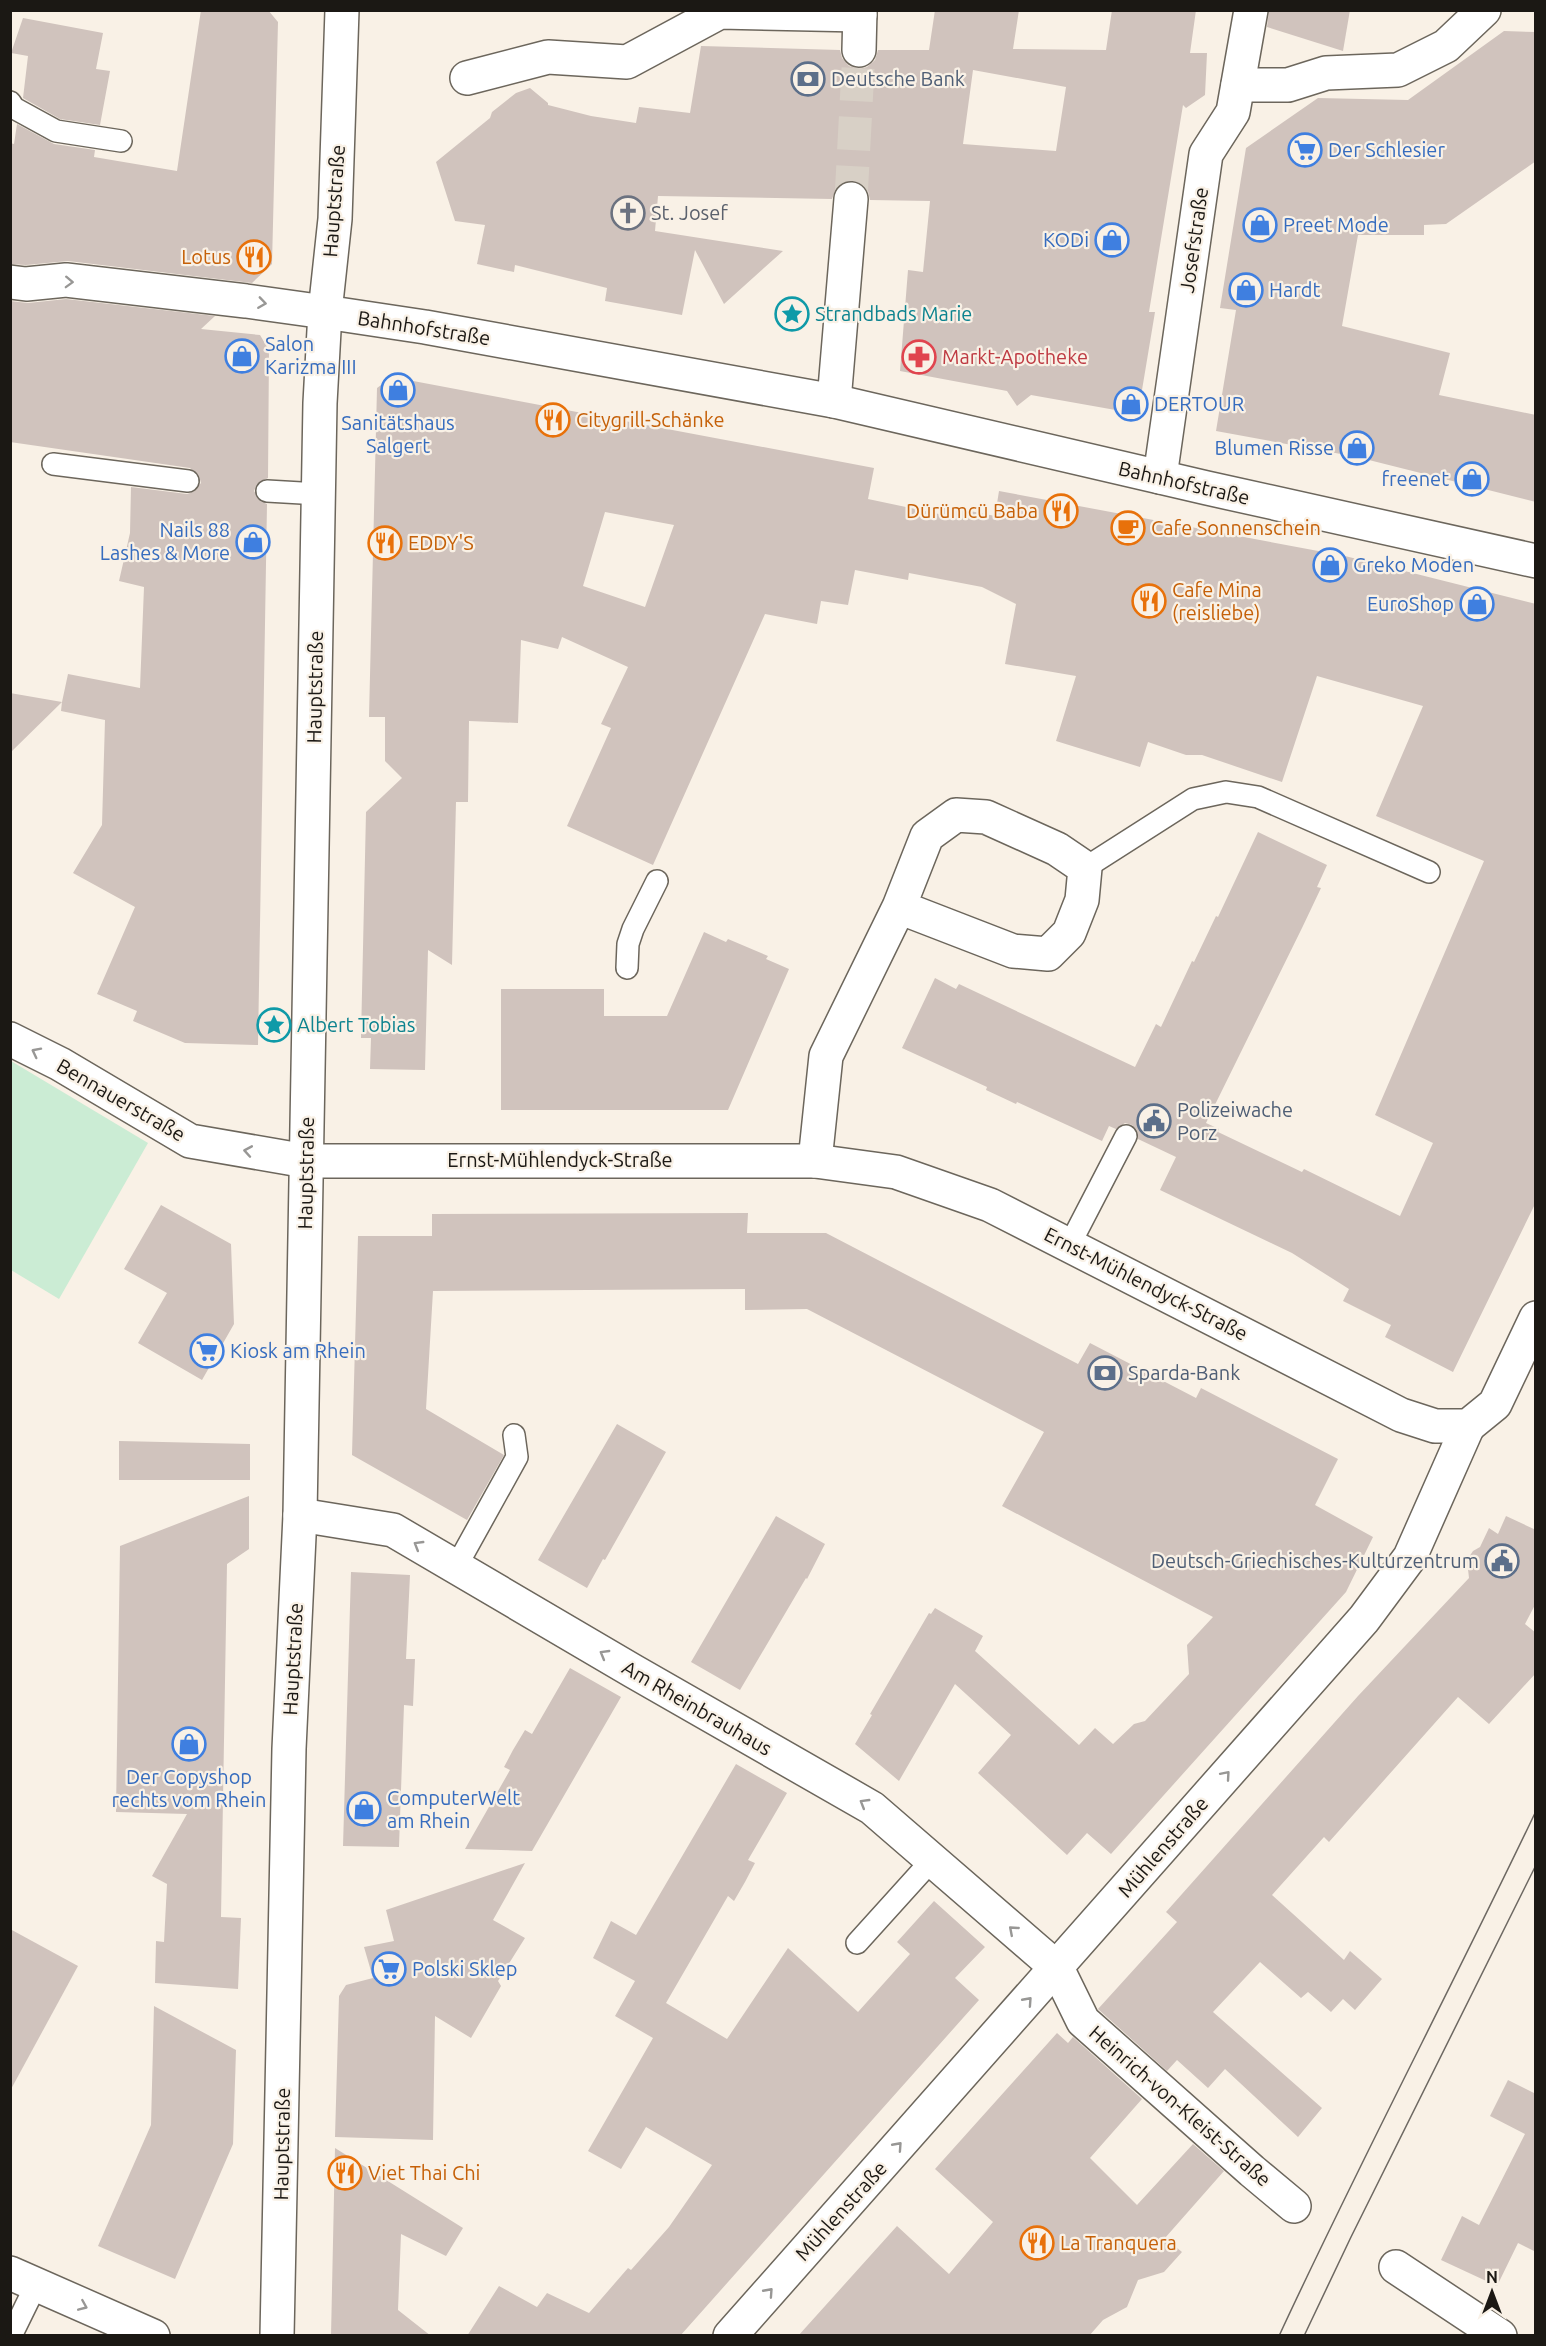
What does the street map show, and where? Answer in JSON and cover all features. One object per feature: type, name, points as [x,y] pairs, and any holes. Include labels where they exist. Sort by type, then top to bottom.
[{"type":"street","name":"Hauptstraße","points":[[277,2336],[289,1749],[300,1515],[320,403],[325,312],[335,219],[342,10]]},
{"type":"street","name":"Josefstraße","points":[[1160,477],[1206,154],[1233,112],[1251,10]]},
{"type":"street","points":[[1238,85],[1288,85],[1326,74],[1398,70],[1446,46],[1484,10]]},
{"type":"street","points":[[467,78],[548,57],[627,62],[720,12],[860,13],[858,50]]},
{"type":"street","points":[[834,401],[851,199]]},
{"type":"street","name":"Bahnhofstraße","points":[[10,282],[26,284],[66,280],[325,312],[425,327],[834,401],[1536,561]]},
{"type":"street","points":[[815,1161],[826,1056],[899,907],[927,836],[956,815],[986,817],[1057,849],[1085,868],[1082,900],[1069,933],[1048,954],[1013,951],[899,907]]},
{"type":"street","name":"Bennauerstraße","points":[[10,1039],[60,1064],[190,1141],[306,1161]]},
{"type":"street","name":"Ernst-Mühlendyck-Straße","points":[[306,1161],[815,1161],[896,1172],[990,1204],[1401,1415],[1435,1426],[1468,1426]]},
{"type":"street","name":"Mühlenstraße","points":[[730,2336],[1364,1619],[1410,1557],[1468,1426],[1495,1404],[1536,1318]]},
{"type":"street","name":"Am Rheinbrauhaus","points":[[300,1515],[393,1530],[872,1808],[1057,1968]]},
{"type":"street","name":"Heinrich-von-Kleist-Straße","points":[[1057,1968],[1083,2021],[1294,2206]]},
{"type":"street","points":[[1396,2267],[1500,2336]]},
{"type":"street","points":[[23,2279],[153,2336]]},
{"type":"lane","points":[[10,102],[14,108],[56,131],[121,141]]},
{"type":"lane","points":[[53,464],[188,481]]},
{"type":"lane","points":[[267,491],[319,494]]},
{"type":"lane","points":[[1085,868],[1193,799],[1226,792],[1258,797],[1429,872]]},
{"type":"lane","points":[[627,969],[628,944],[633,929],[657,881]]},
{"type":"lane","points":[[1070,1244],[1126,1136]]},
{"type":"lane","points":[[456,1567],[518,1457],[514,1435]]},
{"type":"lane","points":[[857,1943],[932,1860]]},
{"type":"lane","points":[[11,2336],[23,2279]]},
{"type":"green space","points":[[11,1061],[148,1143],[59,1299],[11,1270]]},
{"type":"building","points":[[201,10],[268,10],[278,22],[272,264],[252,283],[68,261],[26,265],[10,264],[10,143],[14,144],[17,124],[54,144],[95,150],[94,157],[177,171]]},
{"type":"building","points":[[935,10],[1019,10],[1013,49],[1106,50],[1112,10],[1196,10],[1190,53],[1207,53],[1205,95],[1186,108],[1183,105],[1149,312],[1155,312],[1138,414],[1031,395],[1017,406],[1007,391],[900,371],[908,270],[923,272],[930,201],[870,200],[868,191],[862,184],[852,180],[843,182],[836,188],[832,199],[658,196],[655,231],[783,251],[724,304],[695,250],[682,315],[605,301],[607,288],[515,265],[514,272],[477,264],[485,225],[455,221],[436,162],[490,118],[492,112],[516,93],[530,88],[548,105],[591,116],[636,123],[639,107],[690,113],[701,46],[840,50],[842,58],[849,66],[859,69],[867,67],[875,60],[878,50],[929,50]],"holes":[[[973,70],[1066,87],[1056,151],[963,144]]]},
{"type":"building","points":[[1269,10],[1350,10],[1343,51],[1267,27]]},
{"type":"building","points":[[23,18],[103,33],[96,69],[110,71],[100,125],[60,119],[23,98],[28,56],[11,53]]},
{"type":"building","points":[[1504,31],[1536,32],[1536,161],[1446,224],[1424,225],[1424,235],[1358,235],[1342,326],[1450,353],[1439,395],[1536,415],[1536,502],[1357,457],[1216,431],[1236,310],[1220,308],[1246,148],[1318,98],[1408,100]]},
{"type":"building","points":[[66,299],[215,316],[201,329],[260,335],[269,350],[268,478],[257,484],[254,491],[260,501],[267,504],[258,1045],[185,1043],[133,1021],[137,1011],[97,994],[135,907],[73,873],[102,825],[105,720],[61,711],[68,674],[140,688],[144,587],[119,581],[130,533],[131,487],[187,494],[193,492],[201,483],[199,476],[190,468],[10,442],[10,301],[28,303]]},
{"type":"building","points":[[392,377],[874,468],[868,499],[939,514],[940,505],[995,516],[999,491],[1345,556],[1536,604],[1536,1202],[1453,1372],[1385,1337],[1391,1325],[1343,1301],[1349,1289],[1292,1253],[1160,1190],[1176,1157],[1138,1139],[1137,1130],[1132,1125],[1125,1123],[1116,1129],[1109,1126],[1102,1141],[1017,1102],[1016,1104],[986,1090],[987,1087],[902,1048],[935,978],[956,989],[959,984],[1135,1067],[1156,1024],[1161,1027],[1192,961],[1194,962],[1216,916],[1218,917],[1258,832],[1327,865],[1317,887],[1321,888],[1206,1123],[1219,1129],[1218,1132],[1302,1172],[1304,1169],[1400,1216],[1433,1143],[1375,1115],[1484,861],[1376,816],[1423,706],[1317,676],[1282,782],[1202,755],[1186,755],[1148,742],[1140,767],[1056,741],[1076,676],[1005,664],[1016,604],[982,587],[909,573],[908,580],[855,570],[848,605],[821,601],[817,624],[765,614],[653,865],[567,826],[611,728],[601,724],[628,667],[562,637],[558,649],[521,640],[518,723],[469,721],[468,802],[456,802],[452,965],[428,950],[425,1070],[370,1069],[371,1038],[361,1038],[366,812],[402,778],[385,761],[385,717],[369,717],[377,388]],"holes":[[[605,512],[674,525],[645,607],[583,586]]]},
{"type":"building","points":[[10,693],[62,702],[10,753]]},
{"type":"building","points":[[704,932],[726,942],[728,939],[768,956],[766,959],[789,969],[728,1110],[501,1110],[501,989],[604,989],[604,1016],[667,1016]]},
{"type":"building","points":[[161,1205],[231,1244],[234,1324],[202,1380],[138,1343],[167,1293],[124,1269]]},
{"type":"building","points":[[748,1213],[747,1233],[826,1233],[1078,1364],[1090,1343],[1196,1398],[1201,1388],[1338,1459],[1315,1505],[1373,1537],[1346,1592],[1111,1854],[1087,1833],[1067,1855],[978,1773],[1011,1735],[955,1684],[899,1781],[855,1744],[929,1613],[931,1614],[935,1608],[983,1636],[975,1651],[1079,1745],[1095,1728],[1113,1744],[1134,1724],[1145,1721],[1189,1674],[1187,1645],[1213,1617],[1002,1506],[1044,1432],[807,1309],[745,1310],[745,1289],[433,1291],[426,1409],[504,1455],[467,1520],[352,1455],[358,1236],[432,1236],[432,1214]]},
{"type":"building","points":[[617,1424],[666,1452],[587,1588],[538,1560]]},
{"type":"building","points":[[119,1441],[250,1444],[250,1480],[119,1480]]},
{"type":"building","points":[[249,1496],[249,1549],[227,1564],[221,1917],[241,1918],[238,1989],[155,1983],[156,1941],[164,1942],[167,1884],[152,1876],[187,1814],[116,1812],[120,1546]]},
{"type":"building","points":[[776,1516],[825,1544],[807,1579],[740,1690],[691,1662]]},
{"type":"building","points":[[1506,1516],[1536,1530],[1536,1603],[1525,1624],[1536,1633],[1536,1673],[1489,1724],[1458,1697],[1329,1842],[1324,1837],[1272,1895],[1344,1960],[1350,1951],[1382,1979],[1355,2010],[1343,1999],[1331,2012],[1308,1992],[1301,1998],[1260,1962],[1213,2012],[1322,2108],[1298,2137],[1225,2069],[1208,2088],[1177,2060],[1167,2071],[1098,2009],[1177,1922],[1166,1912],[1358,1696],[1469,1578],[1467,1560],[1473,1551],[1480,1547],[1489,1528],[1498,1534]]},
{"type":"building","points":[[351,1572],[410,1575],[406,1659],[415,1659],[413,1706],[404,1705],[399,1847],[343,1846]]},
{"type":"building","points":[[570,1668],[621,1697],[532,1851],[465,1849],[510,1770],[504,1767],[513,1750],[525,1730],[532,1734]]},
{"type":"building","points":[[736,1764],[787,1793],[748,1860],[755,1863],[745,1882],[734,1901],[728,1896],[666,2003],[727,2039],[788,1948],[858,2012],[910,1954],[897,1942],[934,1901],[985,1947],[955,1978],[979,2000],[680,2336],[467,2336],[499,2286],[537,2307],[547,2293],[589,2313],[628,2268],[631,2270],[669,2227],[712,2165],[646,2127],[621,2169],[588,2151],[653,2038],[615,2016],[635,1981],[593,1958],[611,1921],[636,1935]]},
{"type":"building","points":[[525,1863],[493,1920],[525,1938],[498,1981],[501,1986],[471,2038],[435,2016],[433,2140],[335,2137],[339,1996],[346,1985],[373,1978],[364,1947],[394,1941],[386,1910]]},
{"type":"building","points":[[10,1929],[78,1966],[10,2091]]},
{"type":"building","points":[[154,2006],[236,2050],[233,2144],[175,2279],[98,2246],[151,2125]]},
{"type":"building","points":[[1057,2033],[1068,2043],[1073,2037],[1142,2099],[1090,2158],[1137,2205],[1193,2144],[1224,2171],[1165,2238],[1182,2252],[1164,2272],[1138,2280],[1127,2307],[1103,2320],[1089,2336],[798,2336],[897,2226],[949,2274],[993,2222],[935,2169]]},
{"type":"building","points":[[1508,2080],[1536,2094],[1536,2252],[1518,2243],[1497,2286],[1441,2260],[1462,2216],[1479,2225],[1525,2134],[1490,2116]]},
{"type":"building","points":[[335,2148],[463,2228],[446,2256],[401,2234],[398,2310],[431,2336],[331,2336]]},
{"type":"tunnel","points":[[851,199],[859,50]]},
{"type":"tram line","points":[[1279,2336],[1536,1811]]},
{"type":"tram line","points":[[1304,2336],[1536,1865]]},
{"type":"place","name":"Deutsche Bank","points":[[808,79]]},
{"type":"place","name":"Der Schlesier","points":[[1305,150]]},
{"type":"place","name":"St. Josef","points":[[628,213]]},
{"type":"place","name":"Preet Mode","points":[[1260,225]]},
{"type":"place","name":"KODi","points":[[1112,240]]},
{"type":"place","name":"Lotus","points":[[254,257]]},
{"type":"place","name":"Hardt","points":[[1246,290]]},
{"type":"place","name":"Strandbads Marie","points":[[792,314]]},
{"type":"place","name":"Salon Karizma III","points":[[242,356]]},
{"type":"place","name":"Markt-Apotheke","points":[[919,357]]},
{"type":"place","name":"Sanitätshaus Salgert","points":[[398,390]]},
{"type":"place","name":"DERTOUR","points":[[1131,404]]},
{"type":"place","name":"Citygrill-Schänke","points":[[553,420]]},
{"type":"place","name":"Blumen Risse","points":[[1357,448]]},
{"type":"place","name":"freenet","points":[[1472,479]]},
{"type":"place","name":"Dürümcü Baba","points":[[1061,511]]},
{"type":"place","name":"Cafe Sonnenschein","points":[[1128,528]]},
{"type":"place","name":"Nails 88 Lashes & More","points":[[253,542]]},
{"type":"place","name":"EDDY'S","points":[[385,543]]},
{"type":"place","name":"Greko Moden","points":[[1330,565]]},
{"type":"place","name":"Cafe Mina (reisliebe)","points":[[1149,601]]},
{"type":"place","name":"EuroShop","points":[[1477,604]]},
{"type":"place","name":"Albert Tobias","points":[[274,1025]]},
{"type":"place","name":"Polizeiwache Porz","points":[[1154,1121]]},
{"type":"place","name":"Kiosk am Rhein","points":[[207,1351]]},
{"type":"place","name":"Sparda-Bank","points":[[1105,1373]]},
{"type":"place","name":"Deutsch-Griechisches-Kulturzentrum","points":[[1502,1561]]},
{"type":"place","name":"Der Copyshop rechts vom Rhein","points":[[189,1744]]},
{"type":"place","name":"ComputerWelt am Rhein","points":[[364,1809]]},
{"type":"place","name":"Polski Sklep","points":[[389,1969]]},
{"type":"place","name":"Viet Thai Chi","points":[[345,2173]]},
{"type":"place","name":"La Tranquera","points":[[1037,2243]]}]
